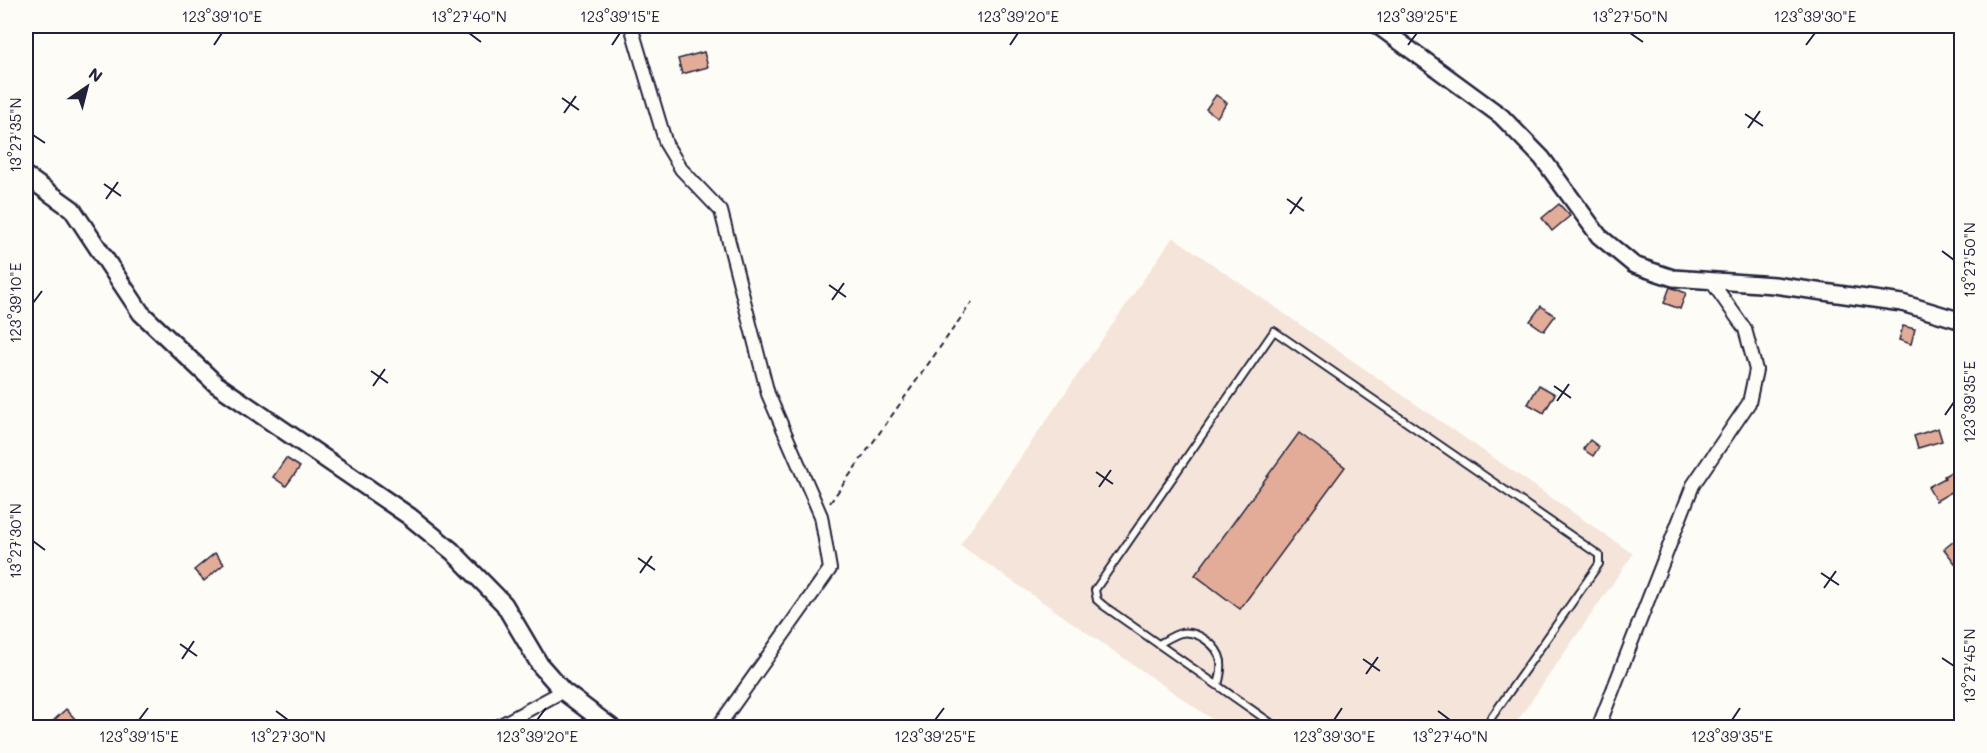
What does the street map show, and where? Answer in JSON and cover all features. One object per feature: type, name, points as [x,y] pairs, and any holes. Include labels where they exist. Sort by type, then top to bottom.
[{"type":"main road","points":[[26,176],[72,209],[141,313],[216,384],[409,516],[460,558],[504,604],[540,665],[563,691],[612,728]]},
{"type":"street","points":[[631,26],[666,144],[681,169],[721,211],[768,394],[821,516],[830,569],[717,728]]},
{"type":"street","points":[[1378,26],[1501,116],[1542,158],[1599,236],[1634,265],[1673,279],[1774,285],[1902,303],[1962,321]]},
{"type":"street","points":[[1598,728],[1693,485],[1749,403],[1756,370],[1745,329],[1711,281]]},
{"type":"street","points":[[495,728],[563,691]]},
{"type":"lane","points":[[1278,728],[1097,600],[1095,590],[1274,331],[1599,555],[1599,564],[1484,728]]},
{"type":"lane","points":[[1159,644],[1181,633],[1192,633],[1205,640],[1217,651],[1221,661],[1218,685]]},
{"type":"path","points":[[821,516],[972,302]]},
{"type":"shaded area","points":[[1173,237],[1633,554],[1513,727],[1225,728],[960,545]]},
{"type":"building","points":[[704,52],[708,67],[682,74],[678,59]]},
{"type":"building","points":[[1216,95],[1227,103],[1217,117],[1206,109]]},
{"type":"building","points":[[1559,204],[1570,216],[1552,231],[1542,218]]},
{"type":"building","points":[[1670,287],[1686,293],[1680,309],[1664,303]]},
{"type":"building","points":[[1541,306],[1555,316],[1544,331],[1530,321]]},
{"type":"building","points":[[1903,326],[1915,329],[1911,344],[1899,340]]},
{"type":"building","points":[[1539,385],[1555,394],[1544,413],[1528,404]]},
{"type":"building","points":[[1938,428],[1942,441],[1918,448],[1914,436]]},
{"type":"building","points":[[1299,433],[1345,467],[1240,609],[1195,575]]},
{"type":"building","points":[[1590,440],[1599,447],[1593,456],[1583,449]]},
{"type":"building","points":[[286,458],[300,467],[286,486],[273,477]]},
{"type":"building","points":[[1956,469],[1962,478],[1962,486],[1936,501],[1928,487]]},
{"type":"building","points":[[1954,541],[1962,551],[1962,572],[1944,549]]},
{"type":"building","points":[[215,553],[224,564],[204,581],[194,570]]},
{"type":"building","points":[[66,709],[77,721],[70,728],[59,728],[53,721]]}]
